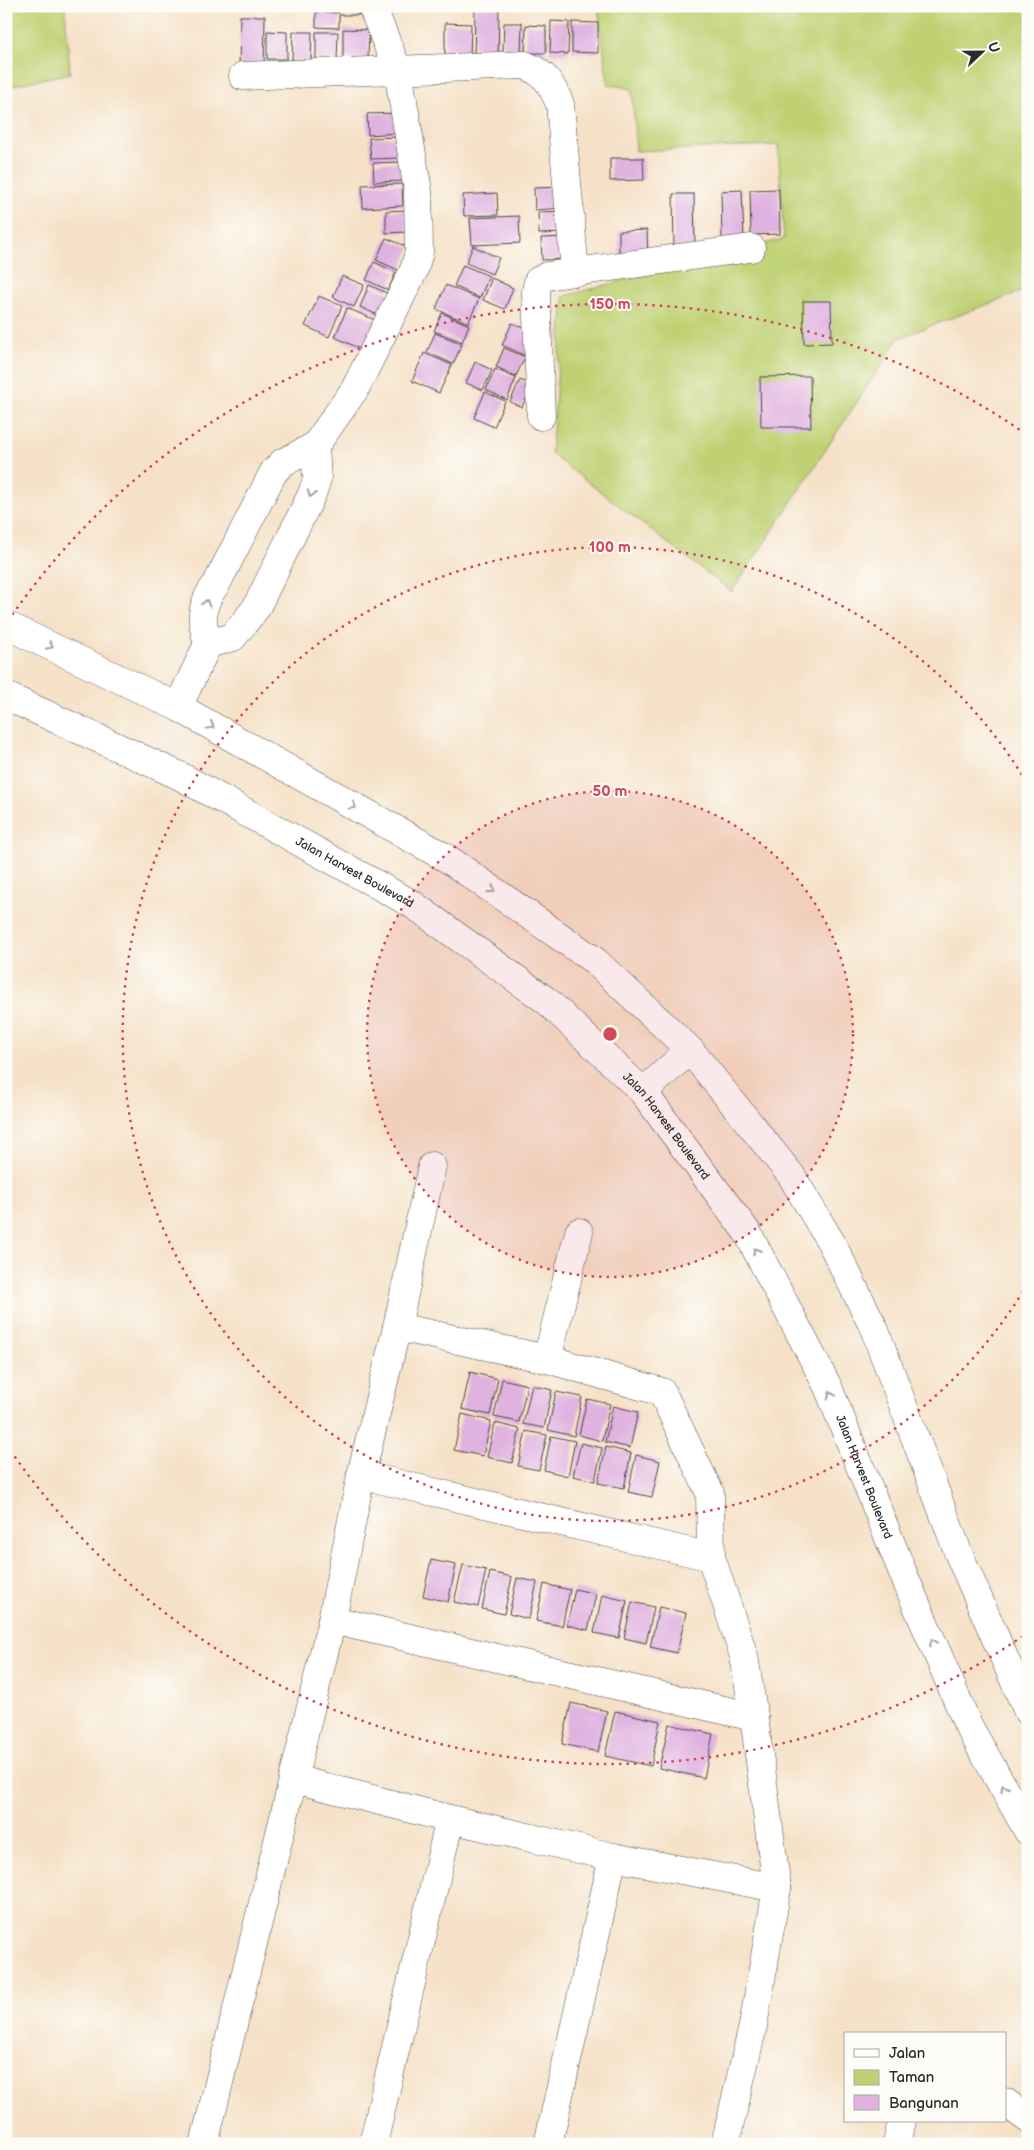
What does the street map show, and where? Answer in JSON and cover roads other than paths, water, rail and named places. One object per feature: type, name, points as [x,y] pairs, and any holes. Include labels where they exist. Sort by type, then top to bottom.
[{"type":"street","points":[[178,707],[208,644],[201,622],[208,594],[217,583],[273,473],[282,464],[315,446],[355,389],[414,270],[419,252],[418,191],[398,71],[372,6]]},
{"type":"street","points":[[243,76],[525,65],[541,73],[551,83],[560,104],[575,272]]},
{"type":"street","points":[[540,416],[536,292],[538,281],[547,276],[751,248]]},
{"type":"street","points":[[208,644],[234,637],[256,608],[312,494],[317,479],[315,446]]},
{"type":"street","points":[[6,625],[178,707],[448,859],[595,961],[690,1050],[791,1175],[832,1244],[874,1328],[958,1552],[1028,1712]]},
{"type":"street","name":"Jalan Harvest Boulevard","points":[[6,696],[180,776],[412,904],[547,1001],[643,1092],[747,1232],[828,1387],[905,1578],[968,1725],[1028,1831]]},
{"type":"street","points":[[643,1092],[690,1050]]},
{"type":"street","points":[[204,2144],[332,1620],[361,1475],[397,1327],[432,1166]]},
{"type":"street","points":[[547,1359],[579,1232]]},
{"type":"street","points":[[397,1327],[547,1359],[662,1392],[710,1493],[711,1557],[744,1656],[777,1888],[753,2026],[725,2144]]},
{"type":"street","points":[[361,1475],[711,1557]]},
{"type":"street","points":[[332,1620],[754,1717]]},
{"type":"street","points":[[294,1779],[450,1819],[613,1857],[777,1888]]},
{"type":"street","points":[[373,2144],[450,1819]]},
{"type":"street","points":[[548,2144],[613,1857]]},
{"type":"street","points":[[1006,2103],[1028,2119]]},
{"type":"street","points":[[897,2144],[902,2122]]}]
